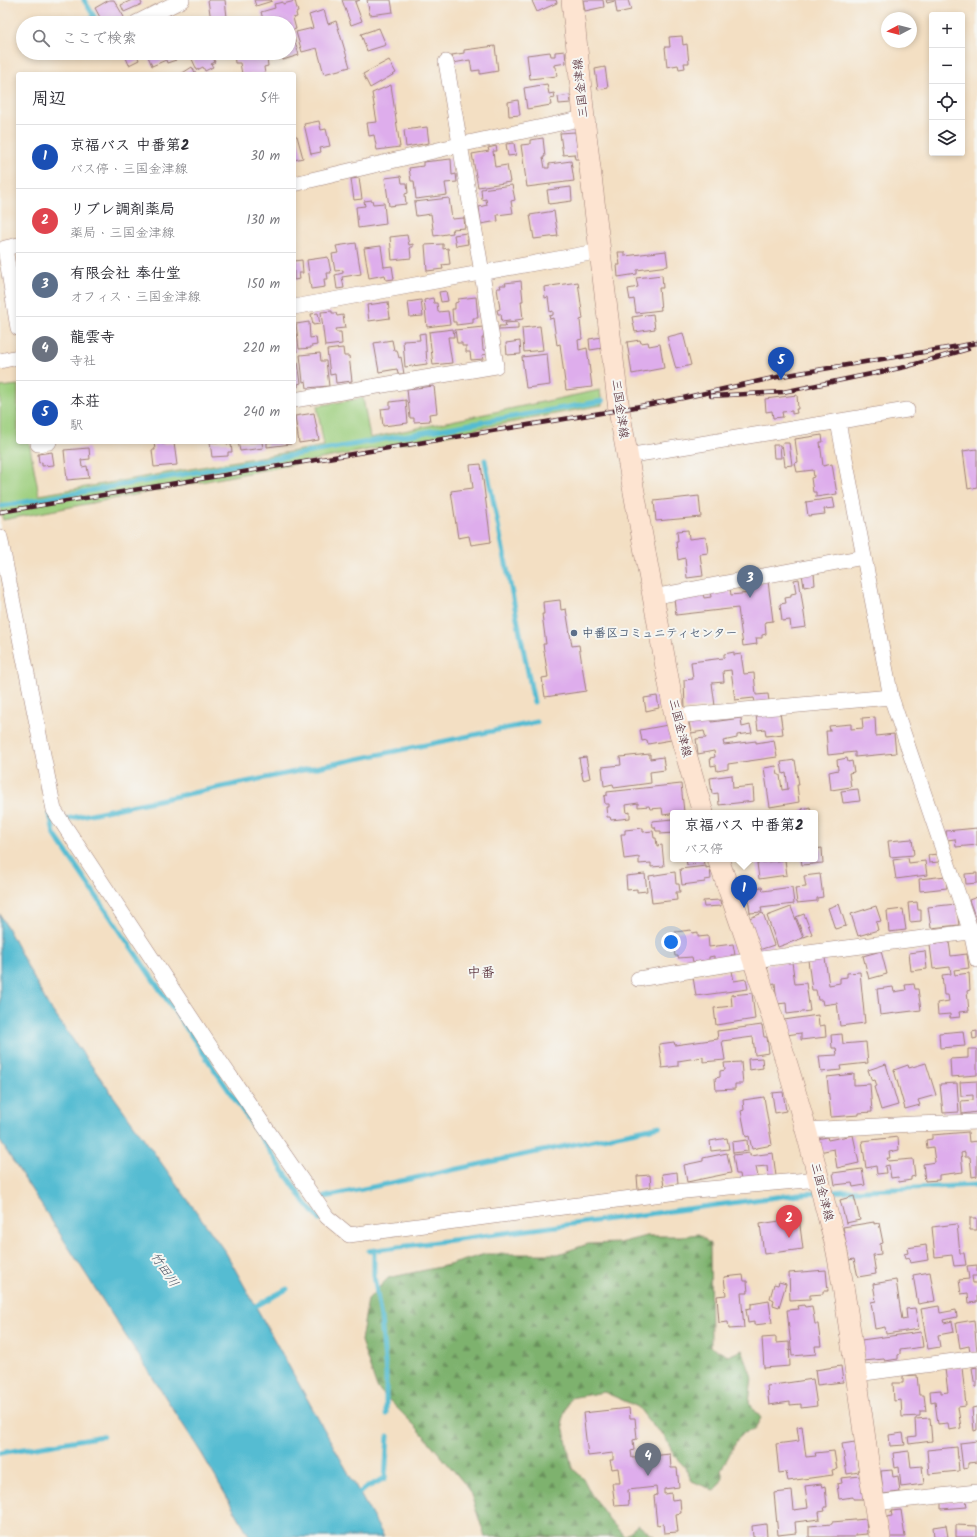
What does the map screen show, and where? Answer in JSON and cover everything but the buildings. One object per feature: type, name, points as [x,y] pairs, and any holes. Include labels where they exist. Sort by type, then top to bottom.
[{"type":"main road","name":"三国金津線","points":[[572,0],[584,118],[619,410],[652,597],[675,716],[702,810]]},
{"type":"main road","name":"三国金津線","points":[[719,862],[754,960],[806,1130],[822,1188],[837,1251],[857,1374],[860,1409],[880,1537]]},
{"type":"street","points":[[150,16],[182,0]]},
{"type":"street","points":[[296,400],[496,366],[482,273],[446,62]]},
{"type":"street","points":[[296,184],[459,145],[584,118]]},
{"type":"street","points":[[16,245],[5,248],[16,316]]},
{"type":"street","points":[[296,307],[601,251]]},
{"type":"street","points":[[0,361],[16,358]]},
{"type":"street","points":[[627,456],[907,410]]},
{"type":"street","points":[[838,422],[891,697],[974,932],[977,960]]},
{"type":"street","points":[[0,537],[54,810],[221,1064],[327,1218],[349,1235],[685,1191],[822,1188]]},
{"type":"street","points":[[652,597],[864,557]]},
{"type":"street","points":[[675,716],[891,697]]},
{"type":"street","points":[[638,979],[754,960],[974,932]]},
{"type":"street","points":[[806,1130],[977,1122]]},
{"type":"street","points":[[857,1374],[977,1358]]},
{"type":"street","points":[[874,1503],[977,1492]]},
{"type":"green space","points":[[16,385],[16,444],[29,444],[39,495],[324,446],[317,406],[363,398],[370,438],[600,390],[602,405],[3,520],[0,508],[0,387]]},
{"type":"green space","points":[[699,1234],[710,1244],[711,1347],[728,1356],[742,1350],[752,1377],[749,1403],[761,1418],[754,1430],[742,1434],[737,1440],[721,1470],[723,1478],[715,1491],[692,1481],[684,1466],[675,1457],[664,1435],[652,1425],[638,1407],[604,1392],[570,1398],[562,1420],[572,1468],[583,1478],[591,1494],[609,1519],[624,1536],[638,1525],[655,1537],[485,1537],[469,1489],[419,1430],[377,1388],[361,1341],[368,1299],[388,1278],[449,1265],[485,1254],[558,1254],[588,1244],[619,1243],[646,1236],[681,1236]]},
{"type":"water","name":"竹田川","points":[[0,914],[48,1005],[226,1253],[384,1537],[250,1537],[202,1454],[0,1141]]},
{"type":"waterway","points":[[84,0],[94,16]]},
{"type":"waterway","points":[[2,506],[603,401]]},
{"type":"waterway","points":[[485,460],[534,702]]},
{"type":"waterway","points":[[66,819],[537,722]]},
{"type":"waterway","points":[[50,814],[54,834],[304,1201],[320,1220]]},
{"type":"waterway","points":[[325,1197],[660,1126]]},
{"type":"waterway","points":[[826,1192],[977,1185]]},
{"type":"waterway","points":[[369,1251],[799,1194],[818,1193]]},
{"type":"waterway","points":[[374,1250],[374,1275],[381,1318],[386,1374],[386,1414]]},
{"type":"waterway","points":[[250,1309],[287,1289]]},
{"type":"waterway","points":[[0,1453],[103,1436]]},
{"type":"waterway","points":[[355,1496],[366,1488],[385,1478],[388,1436]]},
{"type":"railway","points":[[0,512],[619,410],[683,398],[782,376],[977,343]]},
{"type":"railway","points":[[711,396],[783,392],[905,367],[968,349]]},
{"type":"place","name":"本荘","points":[[781,380]]},
{"type":"place","name":"有限会社 奉仕堂","points":[[750,598]]},
{"type":"place","name":"中番区コミュニティセンター","points":[[574,633]]},
{"type":"place","name":"京福バス 中番第2","points":[[744,908]]},
{"type":"place","name":"リブレ調剤薬局","points":[[789,1238]]},
{"type":"place","name":"龍雲寺","points":[[648,1476]]},
{"type":"district","name":"中番","points":[[481,973]]}]
